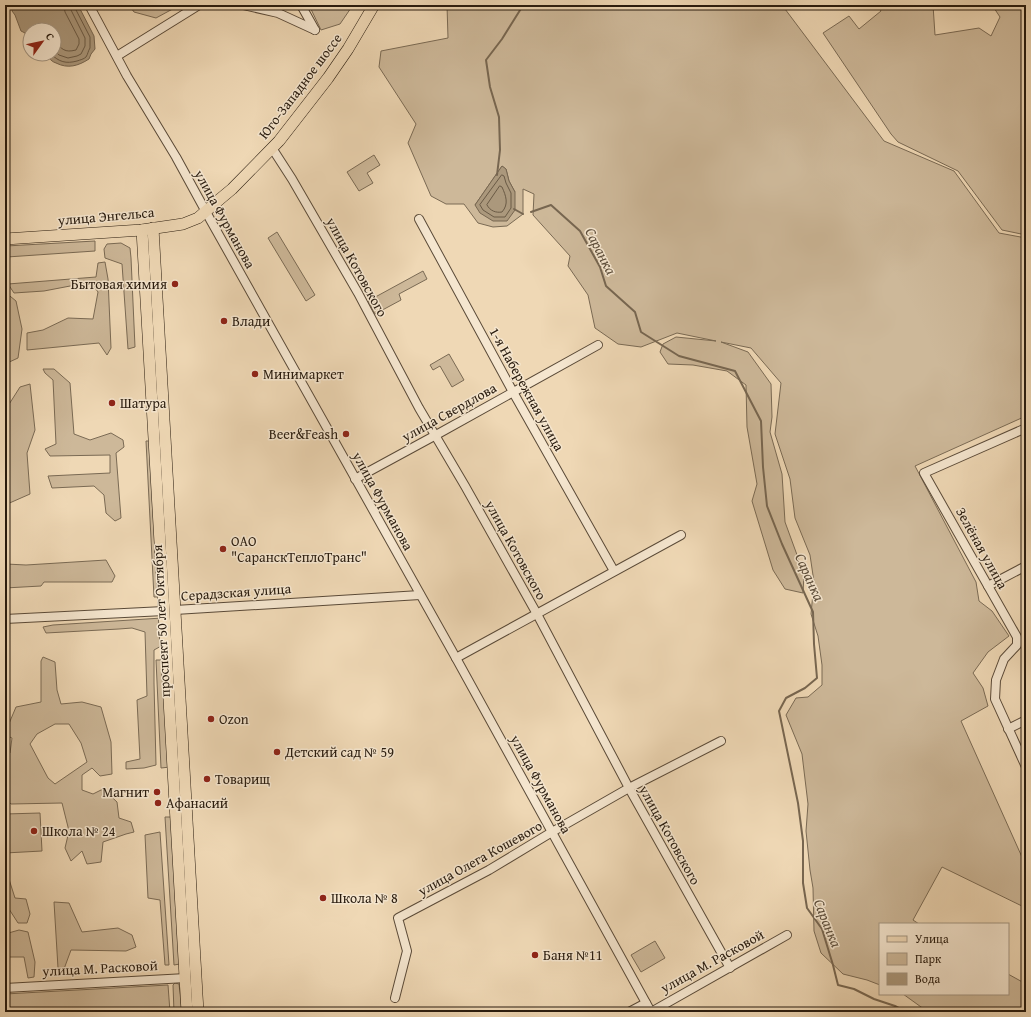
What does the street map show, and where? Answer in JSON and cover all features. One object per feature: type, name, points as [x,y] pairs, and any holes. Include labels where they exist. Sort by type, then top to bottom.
[{"type":"main road","name":"Юго-Западное шоссе","points":[[206,212],[232,189],[272,148],[300,114],[348,49],[374,5]]},
{"type":"main road","name":"улица Энгельса","points":[[5,238],[142,230],[183,224],[198,218],[206,212]]},
{"type":"main road","name":"проспект 50 лет Октября","points":[[153,228],[170,611],[191,978],[188,1012]]},
{"type":"main road","name":"проспект 50 лет Октября","points":[[142,230],[170,611]]},
{"type":"main road","name":"проспект 50 лет Октября","points":[[191,978],[198,1012]]},
{"type":"street","name":"улица Фурманова","points":[[89,5],[127,76],[170,145],[456,658],[651,1012]]},
{"type":"street","points":[[117,56],[198,5]]},
{"type":"street","points":[[243,5],[278,13],[315,30],[301,5]]},
{"type":"street","name":"улица Котовского","points":[[272,148],[292,179],[358,293],[419,408],[436,435],[537,614],[629,788],[730,968]]},
{"type":"street","name":"1-я Набережная улица","points":[[419,219],[513,392],[614,571]]},
{"type":"street","name":"улица Свердлова","points":[[355,479],[598,345]]},
{"type":"street","name":"Зелёная улица","points":[[1017,644],[1017,637],[924,473],[1026,428]]},
{"type":"street","points":[[456,658],[681,535]]},
{"type":"street","points":[[988,586],[1026,566]]},
{"type":"street","name":"Серадзская улица","points":[[5,619],[170,611],[420,595]]},
{"type":"street","points":[[1026,640],[1017,644],[1004,659],[996,680],[995,699],[1026,767]]},
{"type":"street","points":[[1008,729],[1026,720]]},
{"type":"street","name":"улица Олега Кошевого","points":[[395,998],[407,951],[398,918],[490,870],[552,832],[629,788],[721,740]]},
{"type":"street","name":"улица М. Расковой","points":[[651,1012],[787,935]]},
{"type":"street","name":"улица М. Расковой","points":[[5,988],[191,978]]},
{"type":"street","name":"улица М. Расковой","points":[[629,1012],[646,1003]]},
{"type":"green space","points":[[129,5],[180,5],[156,18],[134,12]]},
{"type":"green space","points":[[309,5],[353,5],[340,24],[321,30]]},
{"type":"green space","points":[[447,5],[782,5],[884,141],[954,171],[999,233],[1026,238],[1026,416],[915,466],[976,582],[979,601],[992,611],[1009,636],[988,652],[973,673],[983,688],[988,706],[961,721],[1026,866],[1026,908],[942,867],[913,920],[918,923],[879,923],[879,985],[843,974],[821,953],[814,931],[813,888],[806,831],[808,804],[802,754],[786,715],[796,698],[808,697],[822,685],[822,665],[818,636],[811,614],[814,582],[810,555],[795,518],[790,479],[775,434],[781,383],[751,348],[721,342],[748,352],[771,384],[772,417],[770,432],[782,474],[785,522],[804,574],[803,593],[785,589],[773,570],[752,501],[757,484],[747,427],[746,385],[727,371],[693,365],[668,364],[660,352],[663,344],[676,337],[716,341],[677,333],[641,347],[618,344],[595,328],[588,295],[568,266],[570,256],[533,215],[534,194],[523,189],[523,214],[507,226],[493,227],[478,223],[464,204],[446,204],[431,196],[408,143],[416,124],[379,67],[381,51],[448,38]],"holes":[[[502,166],[506,169],[509,181],[515,192],[475,205]]]},
{"type":"green space","points":[[878,5],[933,5],[935,35],[979,28],[991,36],[1000,17],[992,5],[1026,6],[1026,235],[1002,230],[958,171],[898,142],[891,134],[823,33],[849,16],[859,29],[881,11]]},
{"type":"green space","points":[[374,155],[380,165],[367,173],[373,183],[359,191],[347,172]]},
{"type":"green space","points":[[277,232],[315,295],[306,301],[268,238]]},
{"type":"green space","points":[[95,241],[95,251],[7,257],[6,246]]},
{"type":"green space","points":[[121,243],[130,248],[131,258],[135,347],[128,349],[122,264],[105,258],[104,249],[107,244]]},
{"type":"green space","points":[[105,262],[108,279],[111,348],[107,355],[99,343],[27,350],[27,333],[43,330],[68,318],[93,319],[98,292],[91,282],[44,291],[14,293],[8,284],[96,277],[98,263]]},
{"type":"green space","points":[[423,271],[427,279],[399,294],[401,300],[375,314],[368,301]]},
{"type":"green space","points":[[5,292],[16,301],[22,329],[18,358],[5,364]]},
{"type":"green space","points":[[449,354],[464,380],[452,387],[440,366],[433,370],[430,365]]},
{"type":"green space","points":[[43,369],[54,369],[70,383],[74,434],[90,440],[111,433],[123,440],[124,447],[116,453],[121,518],[115,521],[106,513],[104,495],[94,486],[52,488],[48,476],[110,473],[110,455],[50,456],[45,449],[56,444],[53,380],[45,373]]},
{"type":"green space","points":[[30,384],[35,430],[27,453],[30,494],[5,505],[6,409],[20,387]]},
{"type":"green space","points":[[146,441],[152,441],[160,597],[154,597]]},
{"type":"green space","points":[[5,556],[6,564],[26,565],[106,560],[115,576],[112,582],[44,582],[41,586],[5,588]]},
{"type":"green space","points":[[162,618],[163,645],[154,650],[156,765],[144,768],[126,769],[126,762],[140,759],[137,700],[147,696],[145,632],[132,628],[46,633],[43,627],[53,625]]},
{"type":"green space","points":[[43,657],[55,662],[57,690],[61,704],[82,702],[101,707],[111,742],[112,774],[100,776],[92,768],[82,775],[82,790],[93,794],[103,789],[117,802],[119,818],[131,822],[134,832],[103,842],[101,862],[87,864],[82,851],[71,861],[65,848],[69,831],[62,803],[11,804],[5,799],[5,756],[10,753],[12,738],[5,735],[5,733],[16,707],[41,702],[41,661]],"holes":[[[55,724],[69,724],[81,743],[87,762],[55,784],[48,778],[30,744],[37,734]]]},
{"type":"green space","points":[[156,660],[165,660],[170,767],[161,768]]},
{"type":"green space","points":[[40,813],[42,851],[5,853],[5,814]]},
{"type":"green space","points":[[165,817],[172,817],[180,964],[174,965]]},
{"type":"green space","points":[[160,832],[169,965],[165,965],[160,900],[148,898],[145,835]]},
{"type":"green space","points":[[5,871],[15,898],[26,899],[30,914],[27,923],[18,923],[9,909],[5,910]]},
{"type":"green space","points":[[54,902],[69,903],[82,932],[118,928],[132,935],[136,947],[126,951],[71,950],[64,969],[58,968]]},
{"type":"green space","points":[[19,930],[28,932],[35,962],[34,977],[28,978],[24,957],[5,957],[5,934]]},
{"type":"green space","points":[[655,941],[665,958],[641,972],[631,955]]},
{"type":"green space","points":[[1009,975],[1026,984],[1026,1012],[928,1012],[904,995],[1009,995]]},
{"type":"green space","points":[[175,983],[179,984],[182,1012],[174,1012],[173,985]]},
{"type":"green space","points":[[168,985],[170,1012],[5,1012],[5,994]]},
{"type":"water","points":[[13,5],[78,5],[94,36],[95,49],[89,59],[77,65],[60,65],[55,62],[62,62],[62,22],[22,22],[22,32],[12,11]]},
{"type":"water","points":[[502,166],[506,169],[509,181],[515,192],[515,210],[507,221],[493,221],[480,213],[475,205]]},
{"type":"waterway","name":"Саранка","points":[[497,175],[500,150],[499,117],[490,87],[486,60],[502,39],[522,7],[521,5]]},
{"type":"waterway","name":"Саранка","points":[[531,212],[551,205],[580,231],[600,267],[606,286],[635,312],[641,332],[679,356],[735,371],[761,421],[763,467],[767,506],[782,544],[813,612],[817,678],[805,688],[786,698],[779,711],[798,803],[803,841],[803,883],[807,908],[822,929],[838,985],[854,989],[906,1012]]},
{"type":"waterway","name":"Саранка","points":[[514,209],[523,214]]},
{"type":"place","name":"Бытовая химия","points":[[175,284]]},
{"type":"place","name":"Влади","points":[[224,321]]},
{"type":"place","name":"Минимаркет","points":[[255,374]]},
{"type":"place","name":"Шатура","points":[[112,403]]},
{"type":"place","name":"Beer&Feash","points":[[346,434]]},
{"type":"place","name":"ОАО \"СаранскТеплоТранс\"","points":[[223,549]]},
{"type":"place","name":"Ozon","points":[[211,719]]},
{"type":"place","name":"Детский сад № 59","points":[[277,752]]},
{"type":"place","name":"Товарищ","points":[[207,779]]},
{"type":"place","name":"Магнит","points":[[157,792]]},
{"type":"place","name":"Афанасий","points":[[158,803]]},
{"type":"place","name":"Школа № 24","points":[[34,831]]},
{"type":"place","name":"Школа № 8","points":[[323,898]]},
{"type":"place","name":"Баня №11","points":[[535,955]]}]
